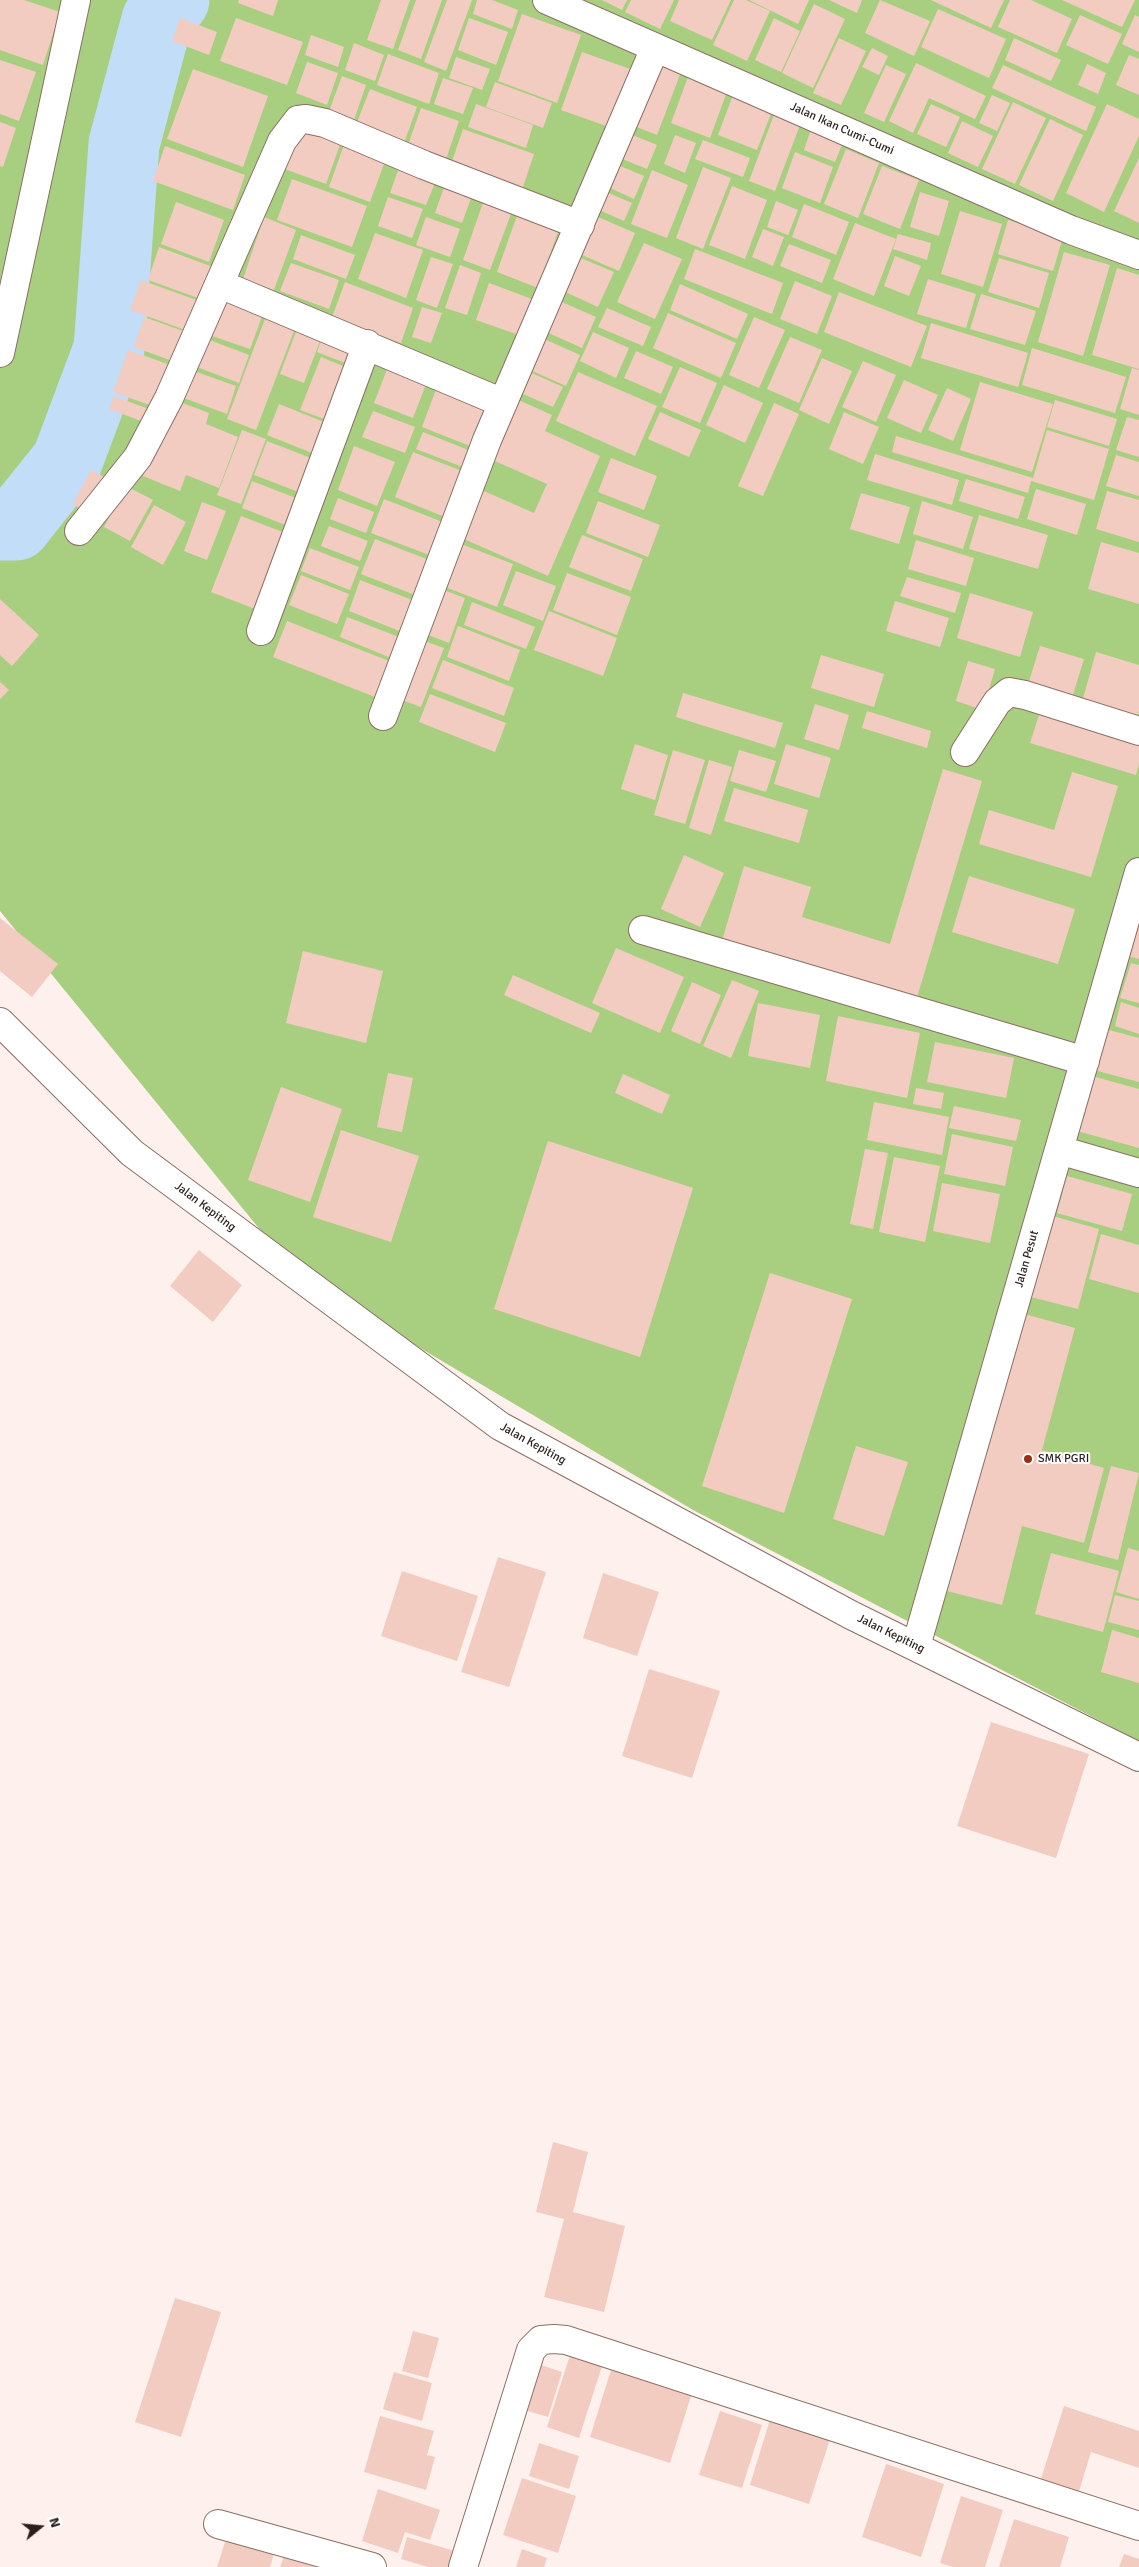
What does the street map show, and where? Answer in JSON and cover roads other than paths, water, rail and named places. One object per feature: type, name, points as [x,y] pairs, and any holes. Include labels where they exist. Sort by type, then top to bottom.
[{"type":"street","points":[[0,353],[76,0]]},
{"type":"street","name":"Jalan Ikan Cumi-Cumi","points":[[546,0],[1072,230],[1139,255]]},
{"type":"street","points":[[383,716],[503,403],[655,48]]},
{"type":"street","points":[[79,531],[138,457],[169,398],[282,141],[298,120],[306,119],[325,123],[424,165],[580,225]]},
{"type":"street","points":[[220,284],[367,344],[503,403]]},
{"type":"street","points":[[261,631],[367,344]]},
{"type":"street","points":[[965,752],[997,702],[1009,692],[1025,694],[1139,731]]},
{"type":"street","name":"Jalan Pesut","points":[[916,1646],[1139,872]]},
{"type":"street","points":[[643,930],[1085,1061]]},
{"type":"street","name":"Jalan Kepiting","points":[[0,1022],[132,1153],[500,1426],[851,1615],[1139,1757]]},
{"type":"street","points":[[1059,1150],[1139,1173]]},
{"type":"street","points":[[463,2567],[531,2350],[541,2340],[554,2339],[575,2343],[1139,2526]]},
{"type":"street","points":[[218,2524],[372,2567]]},
{"type":"waterway","points":[[0,525],[16,525],[67,461],[109,349],[124,144],[157,20],[174,0]]},
{"type":"place","name":"SMK PGRI","points":[[1028,1459]]}]
